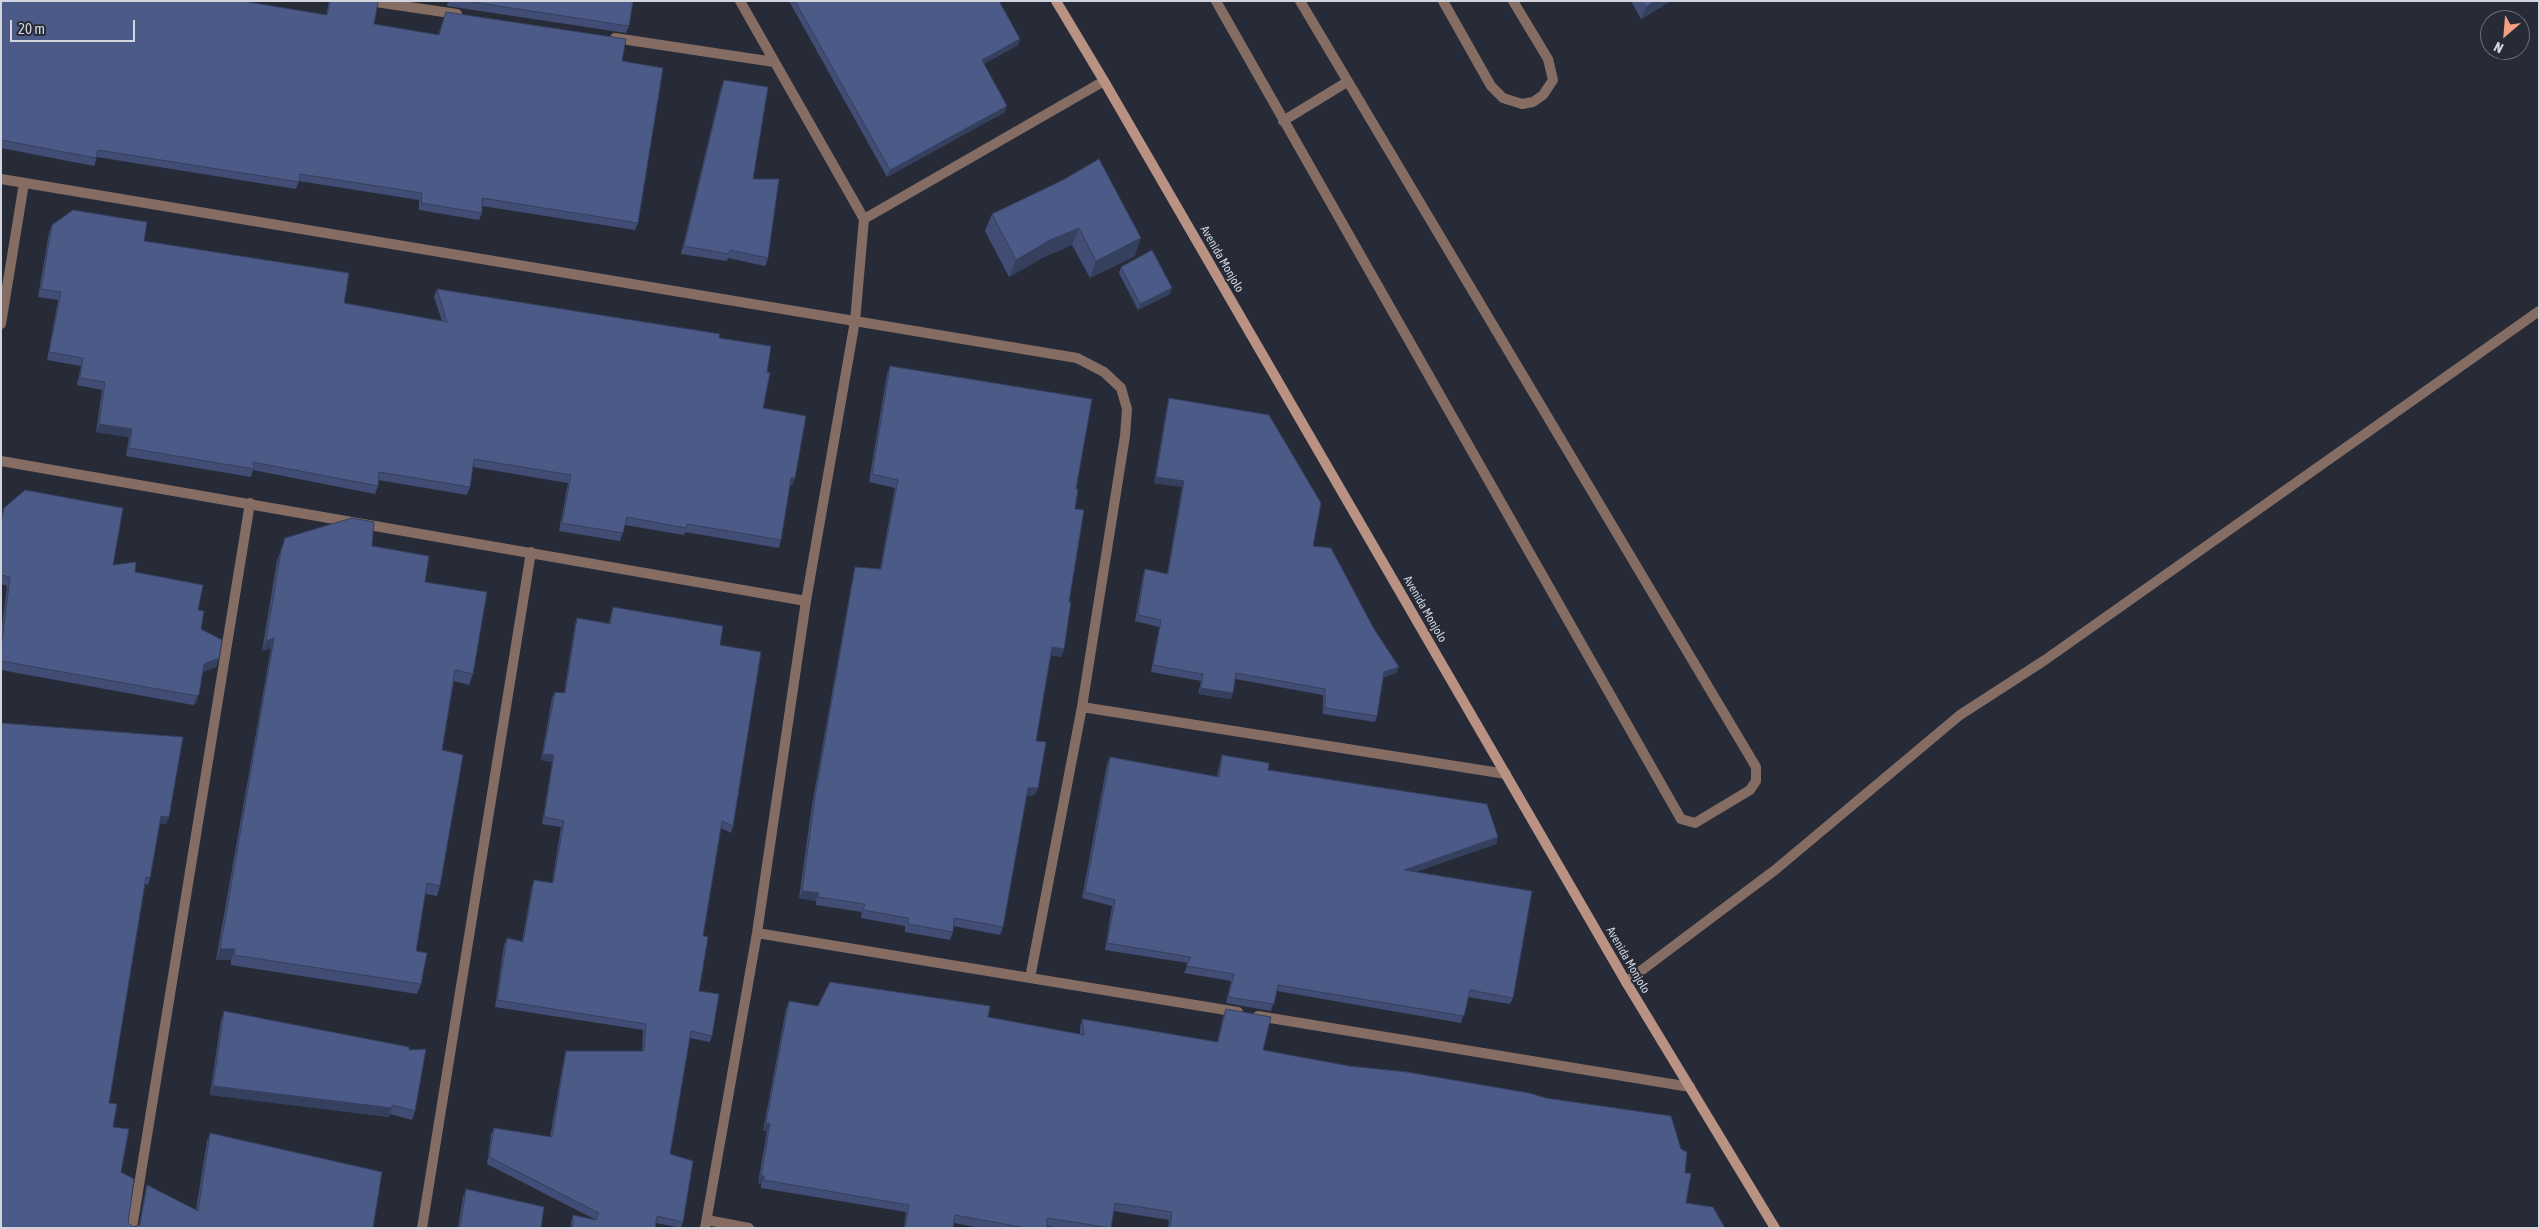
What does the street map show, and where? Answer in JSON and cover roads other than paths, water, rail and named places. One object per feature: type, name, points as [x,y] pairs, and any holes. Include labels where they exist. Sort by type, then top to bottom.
[{"type":"street","points":[[369,1],[468,16]]},
{"type":"street","points":[[740,1],[864,219],[855,321],[806,602],[757,933],[706,1224],[749,1228]]},
{"type":"street","name":"Avenida Monjolo","points":[[1056,1],[1626,982],[1775,1228]]},
{"type":"street","points":[[1216,1],[1681,819],[1695,822],[1750,790],[1756,781],[1756,767],[1300,1]]},
{"type":"street","points":[[1443,1],[1491,86],[1503,98],[1522,104],[1538,99],[1554,80],[1548,59],[1513,1]]},
{"type":"street","points":[[606,37],[774,62]]},
{"type":"street","points":[[864,219],[1104,81]]},
{"type":"street","points":[[1283,120],[1347,82]]},
{"type":"street","points":[[1,179],[1077,358],[1104,372],[1121,388],[1127,409],[1125,436],[1082,707],[1030,978]]},
{"type":"street","points":[[1,324],[24,183]]},
{"type":"street","points":[[1626,982],[1775,870],[1960,715],[2045,660],[2539,311]]},
{"type":"street","points":[[1,461],[531,552],[806,602]]},
{"type":"street","points":[[132,1228],[250,503]]},
{"type":"street","points":[[422,1228],[531,552]]},
{"type":"street","points":[[1082,707],[1506,774]]},
{"type":"street","points":[[757,933],[1690,1087]]}]
